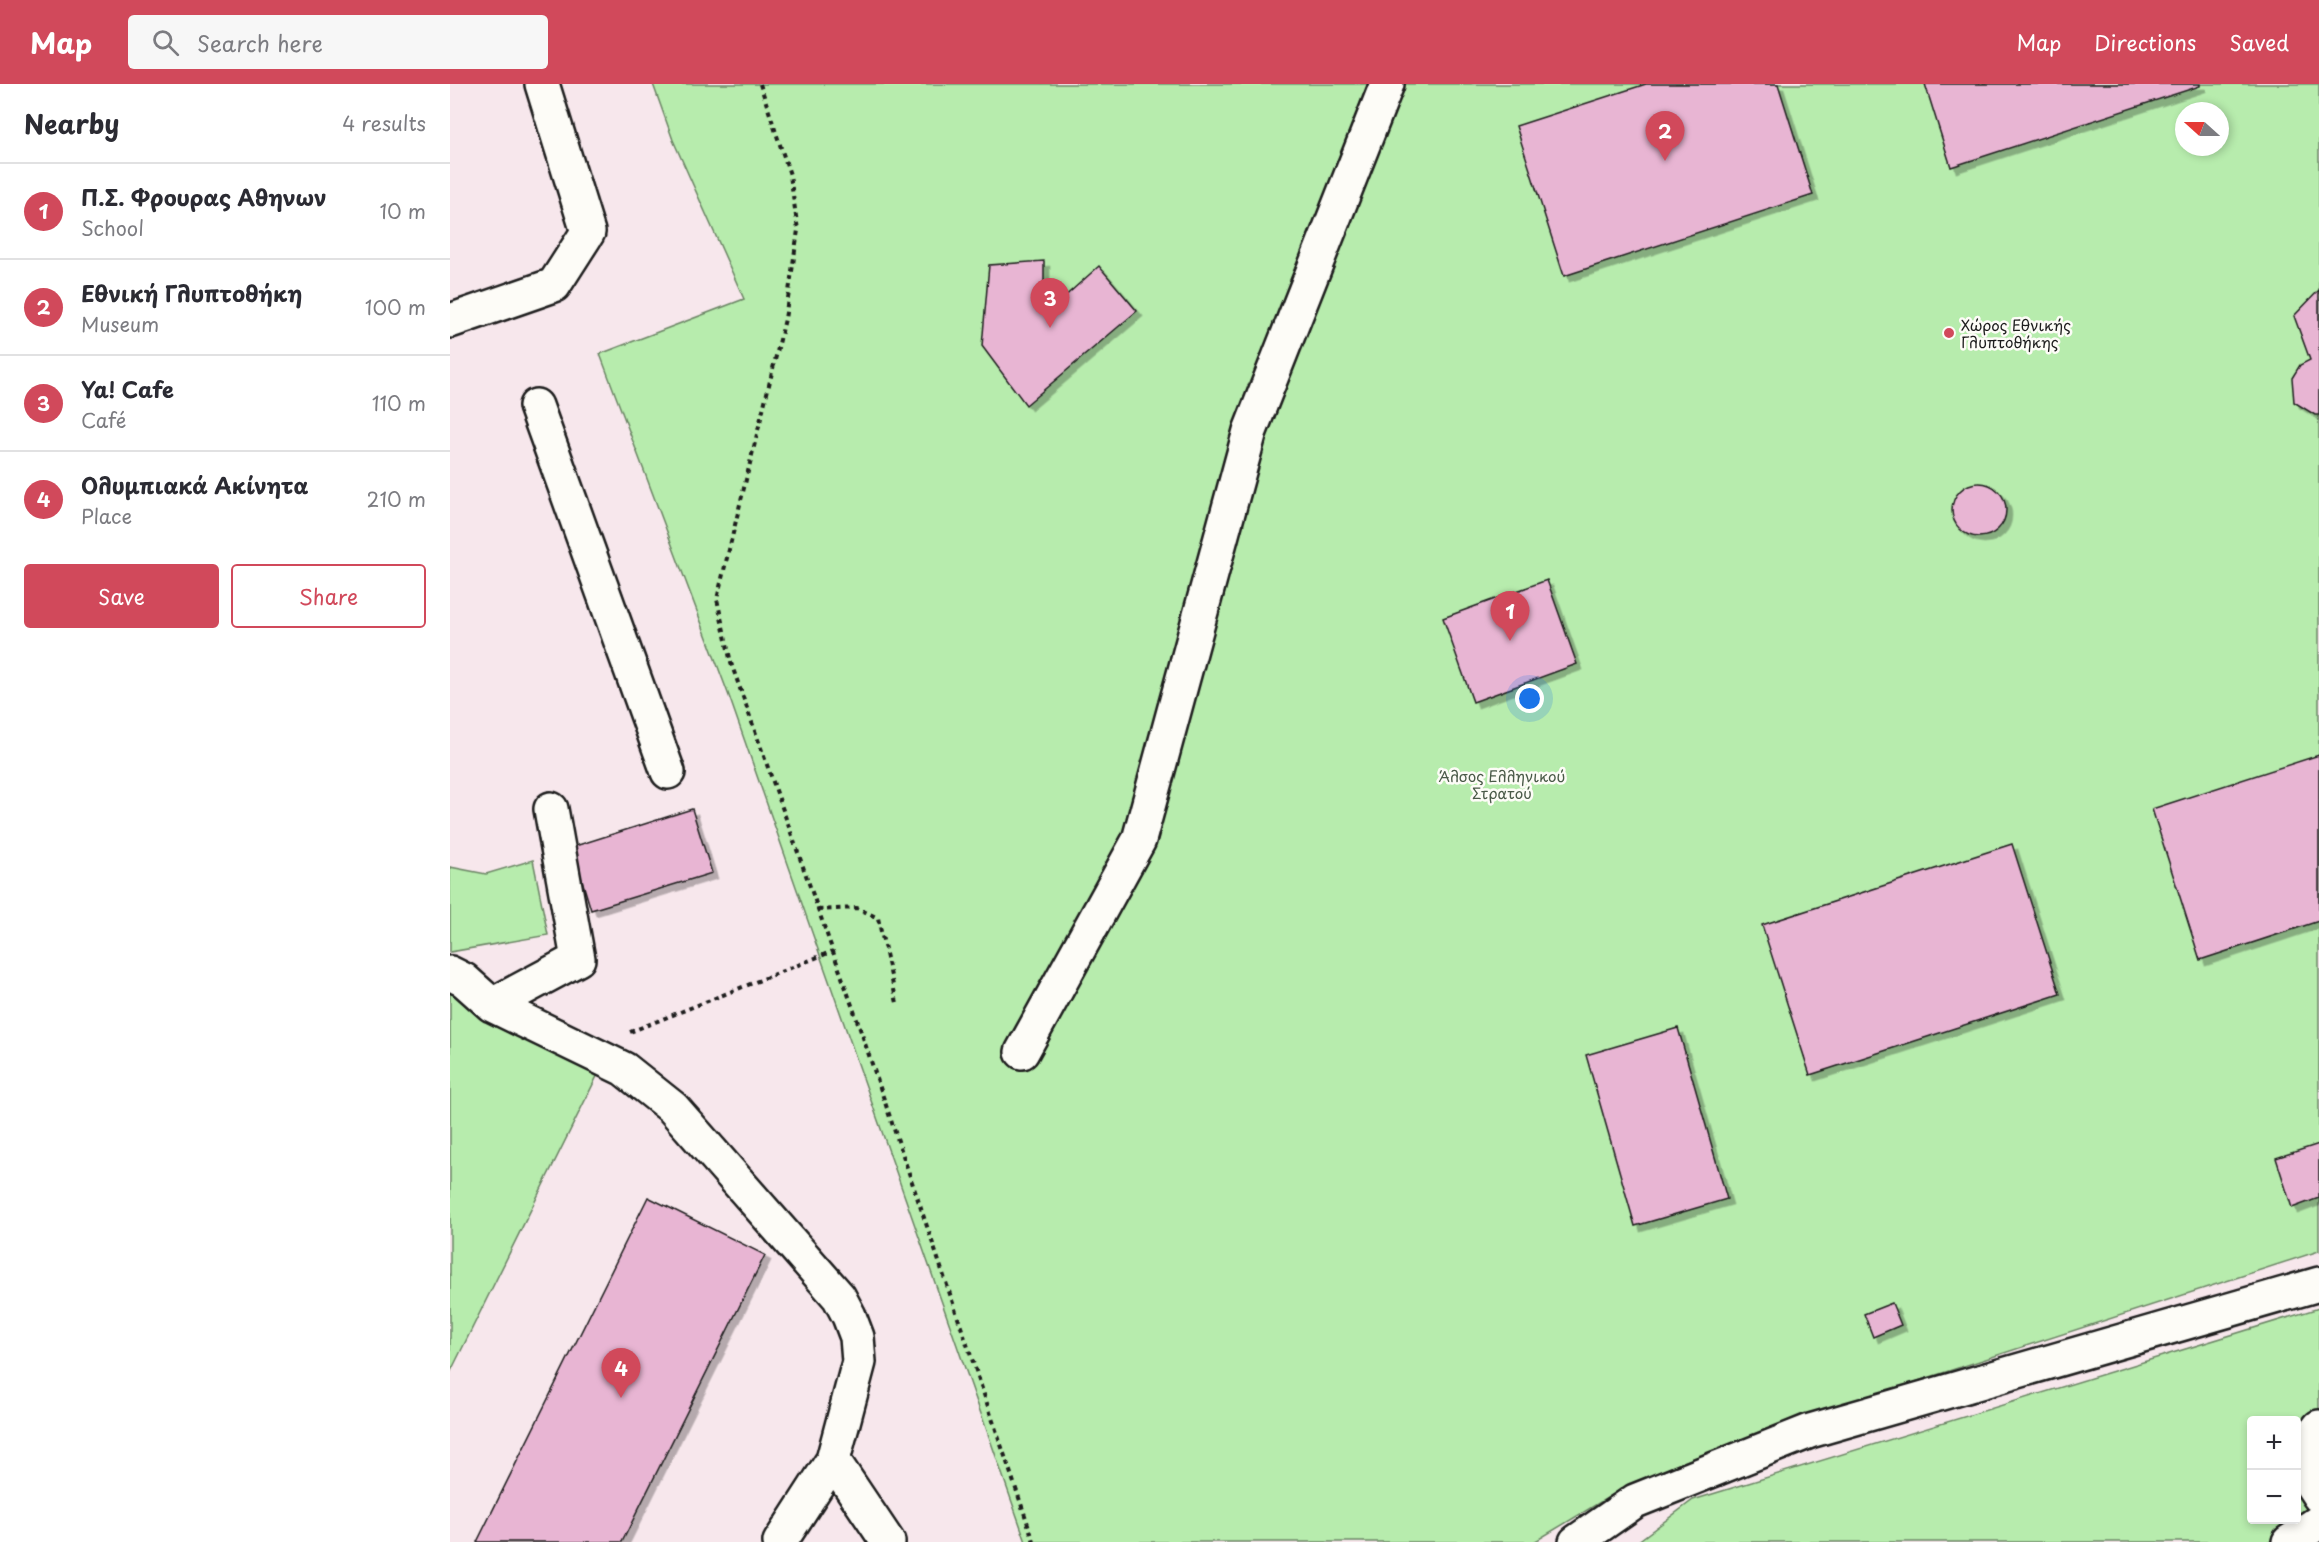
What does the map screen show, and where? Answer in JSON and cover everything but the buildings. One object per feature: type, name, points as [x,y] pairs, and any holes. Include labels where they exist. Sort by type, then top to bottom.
[{"type":"street","points":[[450,321],[554,285],[588,232],[542,84]]},
{"type":"street","points":[[1022,1052],[1139,840],[1250,431],[1387,84]]},
{"type":"street","points":[[536,406],[668,772]]},
{"type":"street","points":[[492,1005],[578,959],[551,809]]},
{"type":"street","points":[[450,973],[464,980],[492,1005],[624,1069],[674,1108],[838,1297],[849,1316],[857,1338],[859,1362],[833,1460],[780,1542]]},
{"type":"street","points":[[1576,1542],[1635,1501],[1810,1431],[2319,1284]]},
{"type":"street","points":[[2319,1427],[2309,1441],[2306,1476],[2319,1496]]},
{"type":"street","points":[[833,1460],[888,1542]]},
{"type":"street","points":[[2289,1542],[2319,1522]]},
{"type":"path","points":[[760,84],[789,175],[798,230],[785,319],[717,599],[731,663],[833,951],[1034,1542]]},
{"type":"path","points":[[818,910],[856,908],[878,918],[897,1003]]},
{"type":"path","points":[[585,1050],[833,951]]},
{"type":"green space","name":"Άλσος Ελληνικού Στρατού","points":[[653,84],[2319,84],[2319,1251],[1924,1379],[1730,1445],[1612,1495],[1534,1542],[1026,1542],[729,696],[600,354],[744,299],[673,140]]},
{"type":"green space","points":[[533,860],[548,935],[450,952],[450,867],[486,874]]},
{"type":"green space","points":[[450,989],[605,1060],[450,1373]]},
{"type":"green space","points":[[2319,1308],[2319,1542],[1637,1542],[1693,1500]]},
{"type":"place","name":"Εθνική Γλυπτοθήκη","points":[[1665,161]]},
{"type":"place","name":"Ya! Cafe","points":[[1050,328]]},
{"type":"place","name":"Χώρος Εθνικής Γλυπτοθήκης","points":[[1949,333]]},
{"type":"place","name":"Π.Σ. Φρουρας Αθηνων","points":[[1510,641]]},
{"type":"place","name":"Ολυμπιακά Ακίνητα","points":[[621,1398]]}]
